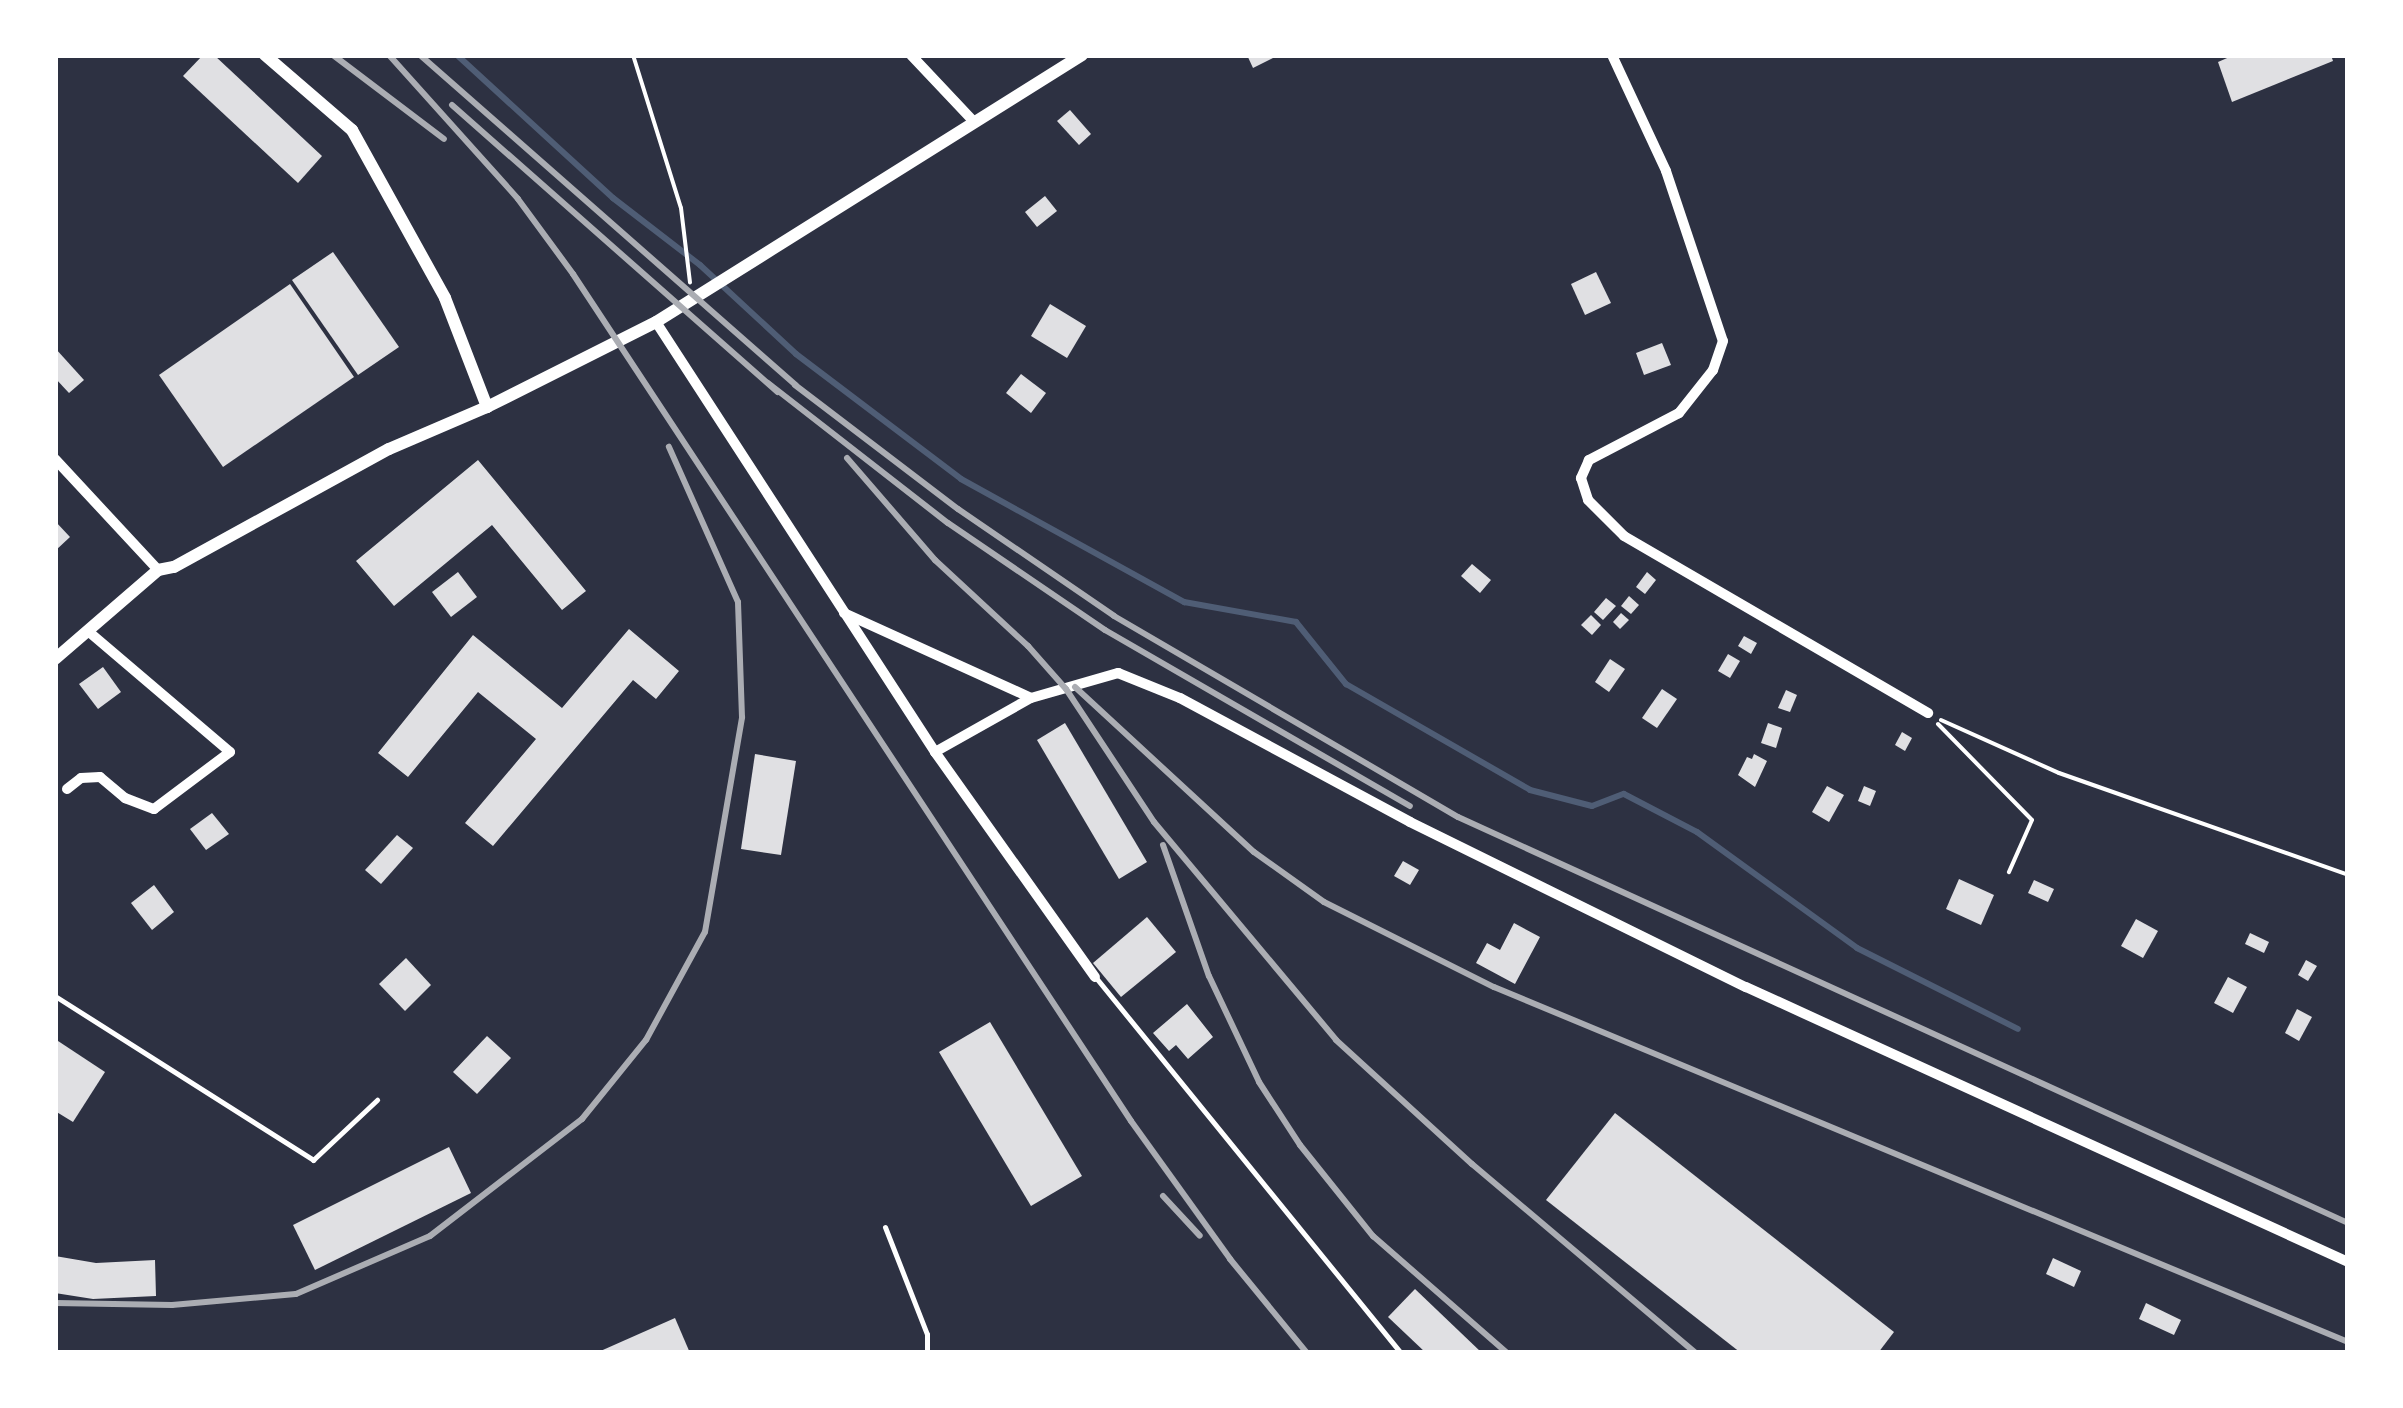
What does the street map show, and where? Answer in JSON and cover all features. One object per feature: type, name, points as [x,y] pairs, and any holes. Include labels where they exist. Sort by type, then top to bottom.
[{"type":"street","points":[[265,55],[352,130],[445,298],[487,407]]},
{"type":"street","points":[[911,55],[975,123]]},
{"type":"street","points":[[55,659],[158,570],[174,567],[389,449],[487,407],[656,322],[1081,55]]},
{"type":"street","points":[[1612,55],[1666,171],[1723,341],[1712,370],[1680,413],[1589,460],[1581,478],[1588,500],[1624,536],[1928,714]]},
{"type":"street","points":[[656,322],[934,752],[1095,976]]},
{"type":"street","points":[[55,459],[158,570]]},
{"type":"street","points":[[843,613],[1032,698]]},
{"type":"street","points":[[67,790],[81,778],[100,777],[125,798],[154,809],[230,752],[88,631]]},
{"type":"street","points":[[934,752],[1032,698],[1118,673],[1180,698],[1410,822],[1746,987],[2348,1262]]},
{"type":"lane","points":[[1095,976],[1401,1353]]},
{"type":"lane","points":[[55,996],[312,1160],[377,1100]]},
{"type":"lane","points":[[885,1227],[927,1334],[927,1353]]},
{"type":"path","points":[[633,55],[681,208],[693,296]]},
{"type":"path","points":[[1928,714],[2032,820],[2009,872]]},
{"type":"path","points":[[1928,714],[2059,773],[2348,875]]},
{"type":"building","points":[[203,55],[214,55],[322,156],[298,183],[183,76]]},
{"type":"building","points":[[1247,55],[1279,55],[1253,68]]},
{"type":"building","points":[[2234,55],[2331,55],[2333,61],[2232,102],[2218,62]]},
{"type":"building","points":[[1070,110],[1091,134],[1079,145],[1057,121]]},
{"type":"building","points":[[1045,196],[1057,211],[1037,227],[1025,212]]},
{"type":"building","points":[[333,252],[399,347],[358,375],[292,280]]},
{"type":"building","points":[[1596,272],[1611,303],[1585,315],[1571,284]]},
{"type":"building","points":[[290,284],[354,377],[223,467],[159,375]]},
{"type":"building","points":[[1050,304],[1086,326],[1067,358],[1031,336]]},
{"type":"building","points":[[1662,343],[1671,365],[1644,375],[1636,353]]},
{"type":"building","points":[[55,348],[84,380],[69,393],[55,378]]},
{"type":"building","points":[[1021,374],[1046,393],[1031,413],[1006,393]]},
{"type":"building","points":[[478,460],[586,591],[562,610],[492,525],[394,606],[356,561]]},
{"type":"building","points":[[55,521],[70,537],[55,551]]},
{"type":"building","points":[[1472,564],[1491,580],[1480,593],[1461,576]]},
{"type":"building","points":[[458,572],[477,597],[451,617],[432,592]]},
{"type":"building","points":[[1647,572],[1656,580],[1645,594],[1636,587]]},
{"type":"building","points":[[1629,596],[1639,605],[1631,614],[1621,606]]},
{"type":"building","points":[[1606,598],[1616,606],[1603,620],[1594,612]]},
{"type":"building","points":[[1621,613],[1629,620],[1620,629],[1613,622]]},
{"type":"building","points":[[1591,615],[1601,625],[1592,635],[1581,625]]},
{"type":"building","points":[[629,629],[679,671],[656,699],[633,680],[493,846],[465,823],[536,739],[478,692],[408,777],[378,753],[473,635],[562,708]]},
{"type":"building","points":[[1744,636],[1757,643],[1751,654],[1738,646]]},
{"type":"building","points":[[1728,654],[1740,661],[1730,678],[1718,671]]},
{"type":"building","points":[[1610,659],[1625,669],[1609,692],[1595,682]]},
{"type":"building","points":[[103,667],[121,692],[98,709],[79,684]]},
{"type":"building","points":[[1662,689],[1677,699],[1657,728],[1642,718]]},
{"type":"building","points":[[1786,690],[1797,695],[1790,712],[1778,708]]},
{"type":"building","points":[[1065,723],[1147,862],[1119,879],[1037,740]]},
{"type":"building","points":[[1768,723],[1782,728],[1776,748],[1761,743]]},
{"type":"building","points":[[1902,732],[1912,738],[1905,751],[1895,745]]},
{"type":"building","points":[[755,754],[796,761],[781,855],[741,849]]},
{"type":"building","points":[[1754,754],[1767,761],[1755,787],[1738,775],[1747,757],[1752,759]]},
{"type":"building","points":[[1827,786],[1844,795],[1829,822],[1812,812]]},
{"type":"building","points":[[1864,786],[1876,791],[1870,806],[1858,801]]},
{"type":"building","points":[[212,813],[229,834],[206,850],[190,829]]},
{"type":"building","points":[[397,835],[413,848],[381,884],[365,870]]},
{"type":"building","points":[[1403,861],[1419,870],[1410,885],[1394,876]]},
{"type":"building","points":[[1959,879],[1994,895],[1981,925],[1946,909]]},
{"type":"building","points":[[2034,880],[2054,889],[2048,902],[2028,893]]},
{"type":"building","points":[[154,885],[174,912],[152,930],[131,903]]},
{"type":"building","points":[[1147,917],[1176,952],[1121,997],[1093,963]]},
{"type":"building","points":[[2136,919],[2158,931],[2143,958],[2121,946]]},
{"type":"building","points":[[1514,923],[1540,937],[1515,984],[1476,963],[1487,943],[1500,950]]},
{"type":"building","points":[[2250,933],[2269,942],[2264,953],[2245,944]]},
{"type":"building","points":[[406,958],[431,985],[405,1011],[379,984]]},
{"type":"building","points":[[2306,960],[2317,966],[2308,981],[2298,975]]},
{"type":"building","points":[[2228,977],[2247,987],[2233,1013],[2214,1003]]},
{"type":"building","points":[[1187,1004],[1213,1037],[1188,1059],[1176,1045],[1169,1051],[1153,1033]]},
{"type":"building","points":[[2297,1009],[2312,1017],[2299,1041],[2285,1033]]},
{"type":"building","points":[[990,1022],[1082,1176],[1031,1206],[939,1052]]},
{"type":"building","points":[[487,1036],[511,1058],[477,1094],[453,1072]]},
{"type":"building","points":[[55,1039],[105,1072],[73,1122],[55,1111]]},
{"type":"building","points":[[1615,1113],[1894,1332],[1878,1353],[1741,1353],[1546,1200]]},
{"type":"building","points":[[449,1147],[471,1193],[315,1270],[293,1225]]},
{"type":"building","points":[[55,1256],[96,1263],[155,1260],[156,1296],[93,1299],[55,1293]]},
{"type":"building","points":[[2053,1258],[2081,1271],[2074,1287],[2046,1274]]},
{"type":"building","points":[[1415,1289],[1482,1353],[1426,1353],[1388,1317]]},
{"type":"building","points":[[2146,1303],[2181,1320],[2174,1335],[2139,1319]]},
{"type":"building","points":[[675,1318],[690,1353],[596,1353]]},
{"type":"waterway","points":[[457,55],[613,198],[700,265],[796,354],[961,479],[1184,602],[1296,622],[1346,684],[1530,790],[1592,806],[1624,794],[1697,832],[1857,948],[2018,1029]]},
{"type":"railway","points":[[333,55],[444,139]]},
{"type":"railway","points":[[389,55],[518,199],[573,274],[1131,1121],[1230,1259],[1307,1353]]},
{"type":"railway","points":[[420,55],[795,385],[958,509],[1114,616],[1458,817],[2348,1223]]},
{"type":"railway","points":[[452,105],[778,392]]},
{"type":"railway","points":[[768,383],[948,523],[1105,630],[1410,806]]},
{"type":"railway","points":[[55,1303],[172,1305],[296,1294],[430,1236],[582,1119],[646,1040],[705,932],[742,717],[738,602],[669,447]]},
{"type":"railway","points":[[847,458],[935,560],[1028,646],[1066,689],[1154,822],[1336,1040],[1472,1164],[1696,1353]]},
{"type":"railway","points":[[1075,687],[1254,852],[1324,902],[1494,987],[2348,1342]]},
{"type":"railway","points":[[1163,845],[1209,976],[1259,1082],[1300,1145],[1373,1236],[1507,1353]]},
{"type":"railway","points":[[1163,1196],[1200,1236]]}]
